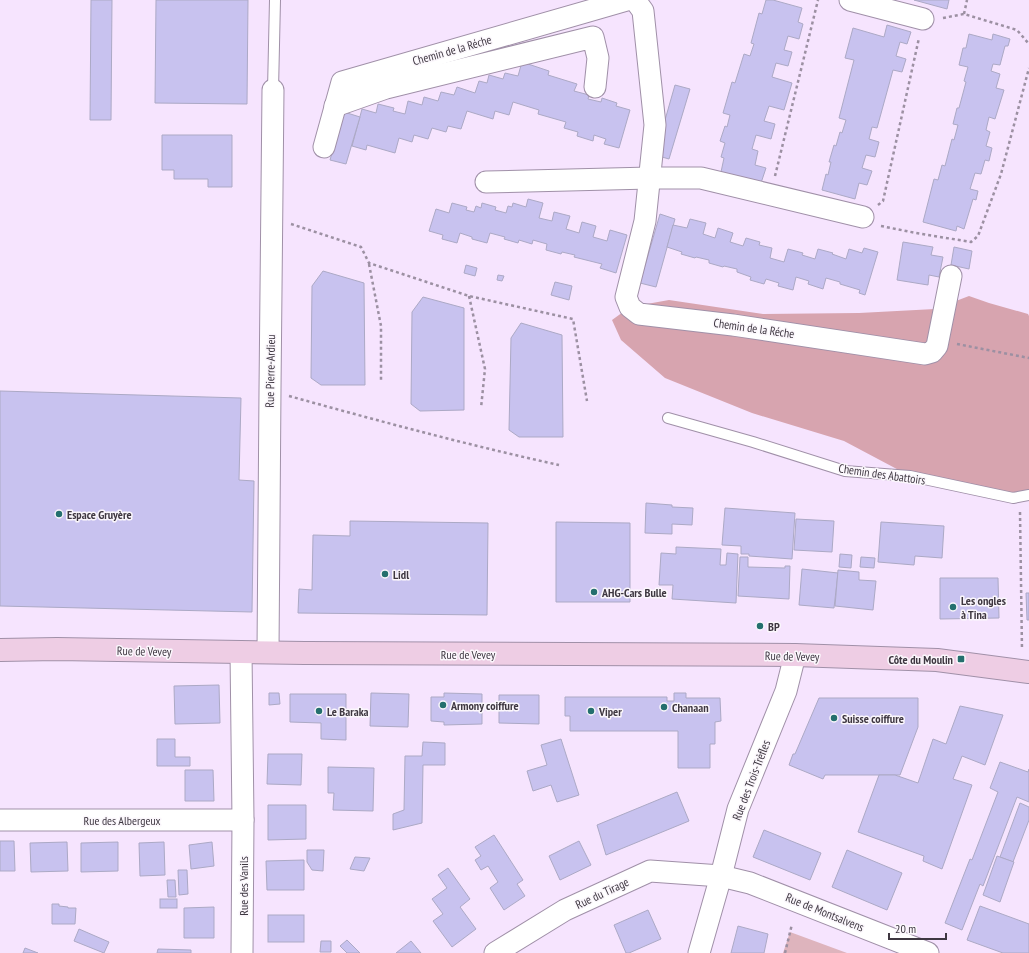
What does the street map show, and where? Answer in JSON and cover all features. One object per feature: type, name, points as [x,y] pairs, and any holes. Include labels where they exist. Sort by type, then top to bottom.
[{"type":"main road","name":"Rue de Vevey","points":[[0,650],[57,649],[241,652],[795,655],[1027,662]]},
{"type":"street","name":"Chemin de la Réche","points":[[324,147],[342,82],[405,73],[571,16],[627,0]]},
{"type":"street","name":"Chemin de la Réche","points":[[635,0],[642,11],[655,124],[645,221],[626,297],[630,307],[639,314],[733,325],[925,354],[932,352],[937,346]]},
{"type":"street","points":[[850,0],[923,19]]},
{"type":"street","points":[[571,16],[578,40]]},
{"type":"street","points":[[405,73],[593,37],[598,58],[595,87]]},
{"type":"street","name":"Rue Pierre-Ardieu","points":[[268,652],[274,90]]},
{"type":"street","points":[[486,182],[702,178],[863,217]]},
{"type":"street","points":[[937,346],[951,276]]},
{"type":"street","name":"Rue des Vanils","points":[[241,652],[243,820],[242,953]]},
{"type":"street","name":"Rue des Trois-Trèfles","points":[[699,953],[738,809],[786,690],[795,655]]},
{"type":"street","name":"Rue des Albergeux","points":[[0,820],[243,820]]},
{"type":"street","name":"Rue du Tirage","points":[[495,953],[565,910],[650,871],[721,876]]},
{"type":"street","name":"Rue de Montsalvens","points":[[721,876],[750,883],[928,953]]},
{"type":"lane","points":[[274,90],[275,0]]},
{"type":"lane","name":"Chemin des Abattoirs","points":[[668,418],[753,442],[845,471],[910,476],[1012,498],[1024,496]]},
{"type":"path","points":[[771,195],[818,0]]},
{"type":"path","points":[[964,14],[967,0]]},
{"type":"path","points":[[1029,44],[1017,30],[964,14],[931,20],[923,19],[882,201],[863,217],[867,223],[971,242],[978,236],[1002,174],[1029,68]]},
{"type":"path","points":[[272,218],[361,247],[369,263],[381,326],[381,380]]},
{"type":"path","points":[[369,263],[469,296],[573,319],[587,401]]},
{"type":"path","points":[[469,296],[485,369],[481,408]]},
{"type":"path","points":[[937,346],[953,344],[1029,358]]},
{"type":"path","points":[[270,390],[484,448],[559,465]]},
{"type":"path","points":[[1024,496],[1021,516],[1027,662]]},
{"type":"path","points":[[785,953],[792,924]]},
{"type":"shaded area","points":[[969,296],[1028,314],[1029,316],[1029,495],[1013,498],[910,476],[844,441],[752,413],[665,378],[621,340],[612,320],[630,307],[669,300],[763,314],[859,313],[935,309]]},
{"type":"shaded area","points":[[790,932],[847,953],[783,953]]},
{"type":"building","points":[[91,0],[112,0],[111,120],[90,120]]},
{"type":"building","points":[[156,0],[248,0],[247,104],[155,103]]},
{"type":"building","points":[[766,0],[773,0],[802,8],[798,22],[803,24],[799,39],[788,36],[784,50],[792,52],[788,66],[776,63],[772,77],[792,83],[784,110],[769,106],[764,121],[775,124],[771,139],[756,135],[752,149],[758,151],[755,165],[766,168],[761,183],[721,172],[724,158],[721,157],[725,143],[720,141],[725,126],[727,127],[730,115],[723,113],[732,82],[735,83],[744,54],[750,56],[754,44],[751,43],[759,13],[762,14]]},
{"type":"building","points":[[914,0],[949,0],[947,9]]},
{"type":"building","points":[[887,25],[911,32],[907,44],[900,42],[896,56],[906,59],[902,72],[893,70],[877,128],[872,127],[869,139],[879,142],[875,157],[866,155],[862,168],[872,171],[867,185],[859,183],[855,199],[822,190],[826,174],[828,175],[831,162],[829,162],[834,145],[836,146],[840,132],[842,133],[846,120],[839,118],[854,60],[845,58],[853,28],[884,37]]},
{"type":"building","points":[[969,34],[992,40],[993,34],[1010,39],[1008,46],[1005,46],[1000,65],[993,64],[991,71],[1000,74],[996,88],[1004,90],[995,119],[989,117],[986,130],[990,132],[986,146],[992,148],[989,161],[985,160],[981,174],[975,173],[970,189],[978,191],[976,200],[973,199],[964,229],[957,226],[956,231],[923,222],[934,179],[938,180],[942,165],[945,166],[952,139],[954,140],[958,125],[953,124],[966,82],[964,81],[968,67],[959,65],[963,48],[966,48]]},
{"type":"building","points":[[522,62],[549,71],[548,75],[577,84],[574,91],[589,95],[588,99],[601,102],[602,98],[617,103],[616,106],[630,110],[619,148],[604,144],[606,139],[594,135],[593,141],[577,136],[578,132],[564,128],[566,122],[538,114],[539,110],[513,102],[509,115],[495,111],[493,119],[467,111],[461,129],[448,126],[446,132],[432,128],[428,139],[414,135],[412,142],[399,138],[395,153],[367,145],[366,150],[352,146],[362,109],[376,113],[378,104],[394,108],[393,111],[405,114],[408,101],[422,105],[424,97],[438,101],[441,92],[454,95],[457,87],[475,93],[479,81],[487,83],[489,75],[503,79],[505,73],[518,76]]},
{"type":"building","points":[[675,85],[690,89],[669,159],[655,155]]},
{"type":"building","points":[[344,112],[360,117],[346,164],[330,160]]},
{"type":"building","points":[[162,135],[232,135],[232,187],[208,187],[208,179],[174,179],[174,170],[162,170]]},
{"type":"building","points":[[528,199],[543,203],[539,218],[552,221],[554,212],[570,216],[566,229],[579,233],[582,222],[596,226],[593,237],[607,241],[610,230],[627,235],[616,273],[600,268],[602,264],[574,257],[575,255],[562,252],[561,254],[546,250],[547,244],[533,240],[532,244],[519,240],[518,243],[504,239],[505,237],[490,233],[487,243],[472,239],[472,237],[460,233],[457,243],[442,239],[443,235],[429,231],[436,209],[449,213],[452,203],[467,207],[466,210],[474,212],[476,206],[481,208],[482,203],[496,207],[495,210],[506,213],[508,206],[512,207],[513,203],[526,207]]},
{"type":"building","points":[[660,214],[675,219],[656,287],[640,283]]},
{"type":"building","points":[[690,219],[706,223],[703,234],[715,238],[718,228],[733,233],[730,242],[743,246],[746,238],[760,242],[759,245],[772,248],[770,258],[784,262],[788,249],[803,253],[802,255],[815,259],[818,249],[833,253],[832,254],[846,259],[849,249],[862,253],[864,248],[878,252],[865,295],[859,293],[860,290],[826,278],[823,289],[808,284],[809,281],[796,277],[793,290],[778,286],[779,283],[766,279],[764,284],[750,280],[751,277],[737,272],[737,269],[709,263],[709,260],[681,254],[682,252],[667,247],[673,225],[687,228]]},
{"type":"building","points":[[903,242],[933,247],[931,255],[943,257],[939,277],[929,275],[928,285],[897,280]]},
{"type":"building","points":[[954,247],[972,251],[969,269],[951,265]]},
{"type":"building","points":[[466,265],[477,268],[475,276],[464,273]]},
{"type":"building","points":[[323,271],[364,283],[365,385],[321,385],[311,378],[312,286]]},
{"type":"building","points":[[498,275],[504,276],[502,281],[497,280]]},
{"type":"building","points":[[555,282],[572,286],[569,300],[551,295]]},
{"type":"building","points":[[423,297],[464,308],[464,410],[420,411],[411,404],[412,312]]},
{"type":"building","points":[[521,323],[562,335],[563,437],[519,437],[509,430],[511,338]]},
{"type":"building","points":[[0,391],[241,398],[239,480],[254,481],[252,612],[0,606]]},
{"type":"building","points":[[646,503],[672,505],[672,507],[693,508],[692,525],[672,524],[672,534],[645,533]]},
{"type":"building","points":[[725,508],[795,513],[792,559],[749,556],[749,554],[741,554],[741,546],[722,545]]},
{"type":"building","points":[[796,519],[834,521],[832,552],[794,550]]},
{"type":"building","points":[[350,521],[488,523],[487,615],[298,613],[299,589],[312,590],[313,535],[350,536]]},
{"type":"building","points":[[556,522],[630,523],[630,602],[556,602]]},
{"type":"building","points":[[881,522],[944,526],[942,558],[915,556],[914,565],[878,562]]},
{"type":"building","points":[[676,547],[721,549],[720,565],[726,565],[727,553],[738,554],[736,603],[672,599],[673,585],[659,585],[661,553],[676,554]]},
{"type":"building","points":[[840,554],[852,555],[851,568],[839,567]]},
{"type":"building","points":[[740,557],[748,557],[748,567],[785,568],[785,566],[790,566],[789,599],[738,596]]},
{"type":"building","points":[[861,557],[875,558],[874,568],[860,567]]},
{"type":"building","points":[[802,569],[838,573],[834,608],[799,605]]},
{"type":"building","points":[[838,570],[859,572],[859,580],[876,581],[873,610],[835,606]]},
{"type":"building","points":[[940,578],[998,578],[999,618],[940,619]]},
{"type":"building","points":[[1026,593],[1029,593],[1029,620],[1027,620]]},
{"type":"building","points":[[219,685],[220,723],[175,724],[174,686]]},
{"type":"building","points":[[269,693],[279,693],[280,704],[269,705]]},
{"type":"building","points":[[371,693],[409,694],[408,727],[370,726]]},
{"type":"building","points":[[444,693],[482,694],[482,724],[444,725],[444,722],[431,721],[431,697],[444,697]]},
{"type":"building","points":[[674,693],[686,693],[686,698],[720,698],[721,721],[715,722],[715,744],[710,744],[710,768],[678,768],[678,731],[570,731],[570,716],[565,716],[565,697],[667,697],[667,701],[674,701]]},
{"type":"building","points":[[290,694],[346,694],[346,740],[321,739],[321,723],[290,722]]},
{"type":"building","points":[[499,695],[539,695],[539,724],[499,723]]},
{"type":"building","points":[[819,698],[918,698],[918,727],[900,775],[825,775],[823,779],[789,765]]},
{"type":"building","points":[[960,706],[1003,715],[985,765],[962,756],[953,779],[972,785],[942,869],[923,861],[924,856],[858,832],[879,775],[895,775],[918,783],[933,739],[946,744]]},
{"type":"building","points":[[157,739],[175,739],[175,757],[190,757],[190,766],[157,766]]},
{"type":"building","points":[[561,739],[579,795],[557,802],[551,785],[533,791],[527,771],[547,765],[541,745]]},
{"type":"building","points":[[423,742],[445,743],[445,765],[423,765],[422,823],[393,830],[393,814],[404,810],[405,756],[422,756]]},
{"type":"building","points":[[268,754],[302,754],[301,785],[267,784]]},
{"type":"building","points":[[1000,762],[1028,772],[1029,769],[1029,802],[1017,797],[983,886],[980,884],[962,930],[945,923],[970,859],[972,860],[998,792],[990,788]]},
{"type":"building","points":[[328,767],[374,768],[373,811],[333,810],[334,793],[328,793]]},
{"type":"building","points":[[185,770],[213,770],[214,801],[185,801]]},
{"type":"building","points":[[677,792],[689,821],[606,855],[597,825]]},
{"type":"building","points":[[1020,803],[1029,807],[1029,820],[1013,862],[1000,857]]},
{"type":"building","points":[[268,805],[306,805],[306,839],[268,840]]},
{"type":"building","points":[[764,830],[821,853],[810,880],[753,857]]},
{"type":"building","points":[[494,835],[523,880],[517,884],[525,896],[504,910],[490,888],[498,882],[488,866],[481,870],[475,860],[481,856],[475,847]]},
{"type":"building","points":[[0,841],[14,841],[15,871],[0,871]]},
{"type":"building","points":[[579,841],[591,865],[560,880],[549,856]]},
{"type":"building","points":[[67,842],[68,871],[31,872],[30,843]]},
{"type":"building","points":[[118,842],[118,871],[81,872],[81,843]]},
{"type":"building","points":[[164,842],[165,875],[140,876],[139,843]]},
{"type":"building","points":[[212,842],[214,866],[191,869],[189,845]]},
{"type":"building","points":[[307,850],[324,850],[323,871],[312,870],[307,862]]},
{"type":"building","points":[[847,850],[902,873],[887,910],[832,887]]},
{"type":"building","points":[[997,856],[1014,862],[1000,902],[983,895]]},
{"type":"building","points":[[355,857],[370,858],[364,871],[350,869]]},
{"type":"building","points":[[304,860],[304,890],[267,890],[266,861]]},
{"type":"building","points":[[448,868],[470,899],[460,907],[476,929],[452,947],[433,921],[443,914],[432,899],[447,888],[438,875]]},
{"type":"building","points":[[178,870],[187,870],[188,894],[179,895]]},
{"type":"building","points":[[167,880],[175,880],[176,897],[168,897]]},
{"type":"building","points":[[160,899],[177,899],[177,908],[160,908]]},
{"type":"building","points":[[52,904],[59,904],[59,906],[68,908],[76,908],[75,924],[52,924]]},
{"type":"building","points":[[980,906],[1029,924],[1029,953],[1003,953],[967,940]]},
{"type":"building","points":[[214,907],[214,938],[184,938],[184,908]]},
{"type":"building","points":[[648,910],[661,939],[626,953],[614,925]]},
{"type":"building","points":[[268,915],[304,915],[304,942],[268,942]]},
{"type":"building","points":[[738,926],[768,934],[764,953],[731,953]]},
{"type":"building","points":[[79,929],[109,942],[104,953],[74,941]]},
{"type":"building","points":[[347,940],[360,953],[347,953],[340,946]]},
{"type":"building","points":[[321,941],[331,941],[331,952],[320,952]]},
{"type":"building","points":[[411,941],[421,953],[396,953]]},
{"type":"building","points":[[25,948],[38,953],[23,953]]},
{"type":"building","points":[[158,949],[191,950],[191,953],[157,953]]},
{"type":"place","name":"Espace Gruyère","points":[[59,514]]},
{"type":"place","name":"Lidl","points":[[385,574]]},
{"type":"place","name":"AHG-Cars Bulle","points":[[594,592]]},
{"type":"place","name":"Les ongles à Tina","points":[[953,607]]},
{"type":"place","name":"BP","points":[[760,626]]},
{"type":"place","name":"Côte du Moulin","points":[[961,659]]},
{"type":"place","name":"Armony coiffure","points":[[443,705]]},
{"type":"place","name":"Chanaan","points":[[664,707]]},
{"type":"place","name":"Le Baraka","points":[[319,711]]},
{"type":"place","name":"Viper","points":[[591,711]]},
{"type":"place","name":"Suisse coiffure","points":[[834,718]]}]
